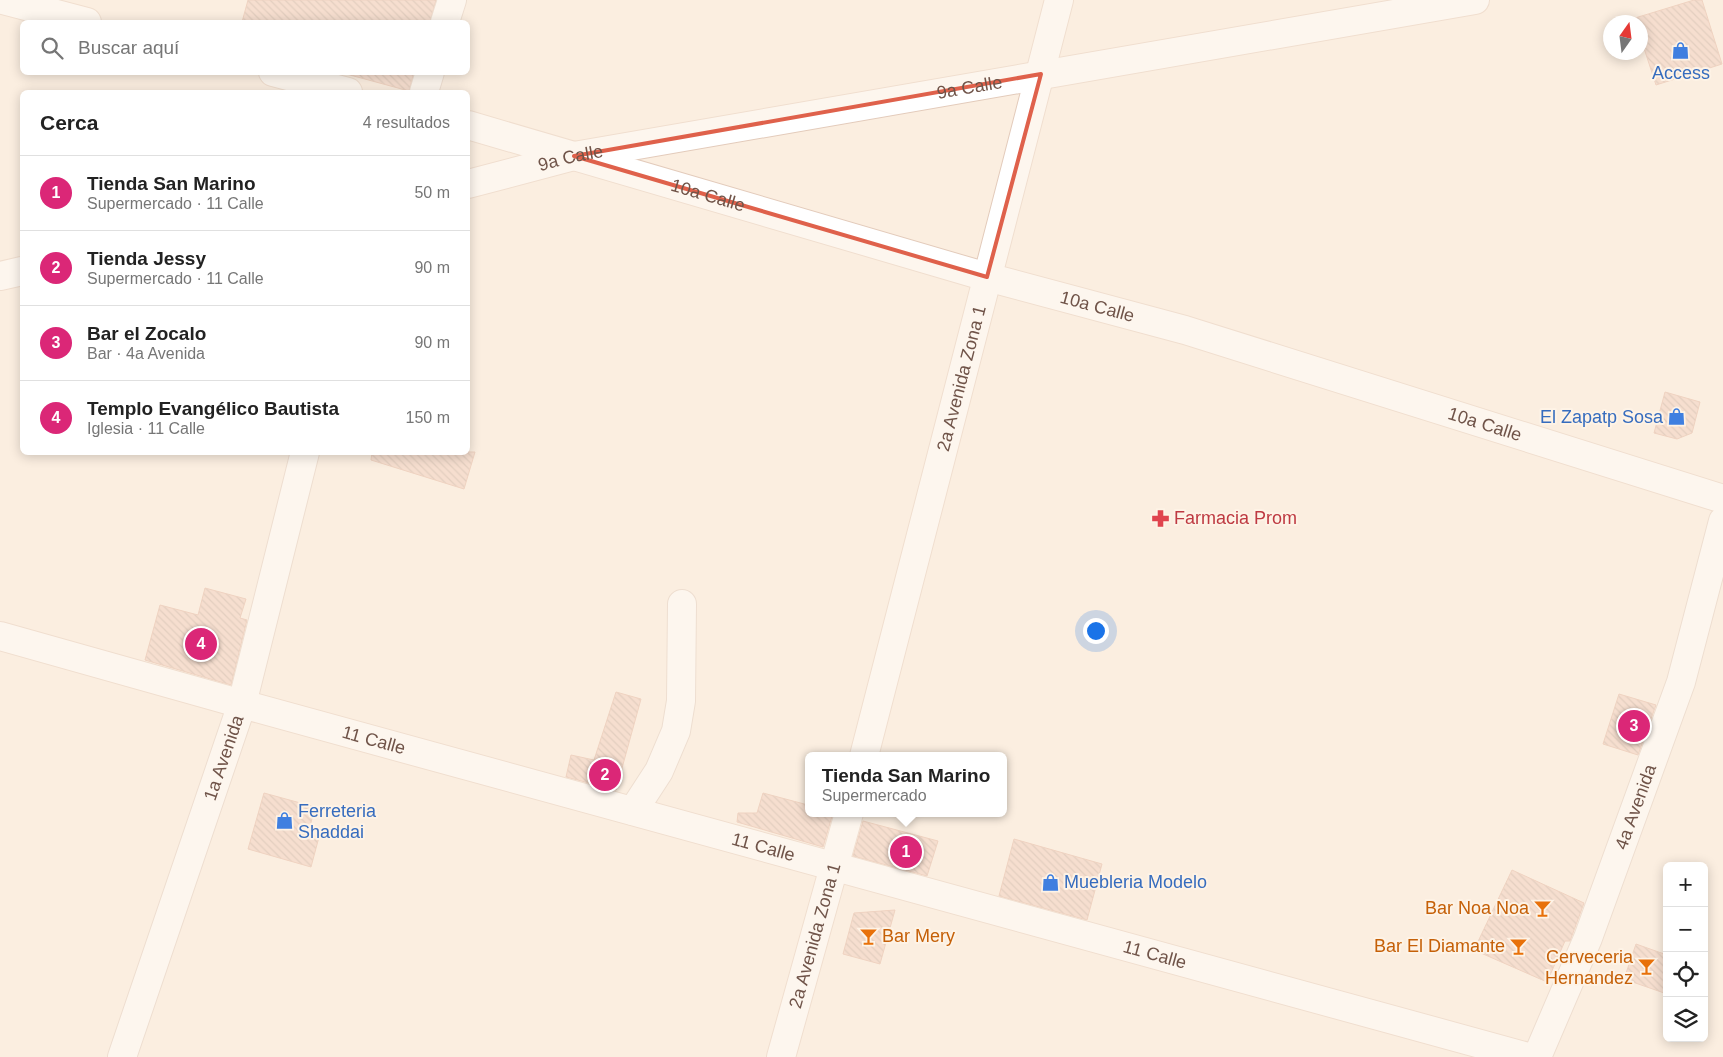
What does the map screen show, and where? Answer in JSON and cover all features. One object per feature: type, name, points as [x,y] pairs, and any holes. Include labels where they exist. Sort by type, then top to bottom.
[{"type":"street","points":[[2,0],[79,20]]},
{"type":"street","points":[[446,20],[452,0]]},
{"type":"street","name":"2a Avenida Zona 1","points":[[865,752],[1059,0]]},
{"type":"street","name":"9a Calle","points":[[470,183],[574,156],[1475,0]]},
{"type":"street","points":[[284,75],[340,90]]},
{"type":"street","points":[[425,90],[429,75]]},
{"type":"street","name":"10a Calle","points":[[470,127],[987,276],[1185,330],[1723,500]]},
{"type":"street","points":[[0,276],[20,271]]},
{"type":"street","name":"1a Avenida","points":[[122,1057],[242,704],[304,455]]},
{"type":"street","name":"4a Avenida","points":[[1537,1057],[1588,938],[1681,682],[1723,521]]},
{"type":"street","points":[[633,811],[659,771],[676,731],[680,701],[682,604]]},
{"type":"street","name":"11 Calle","points":[[0,636],[1528,1057]]},
{"type":"street","name":"2a Avenida Zona 1","points":[[782,1057],[848,817]]},
{"type":"highlighted area","points":[[1041,74],[987,277],[574,156]]},
{"type":"building","points":[[248,0],[436,0],[431,20],[243,20]]},
{"type":"building","name":"Access","points":[[1694,0],[1702,0],[1722,64],[1656,85],[1648,60],[1648,15],[1645,15]]},
{"type":"building","points":[[350,75],[413,75],[409,90]]},
{"type":"building","name":"El Zapatp Sosa","points":[[1665,392],[1700,402],[1692,433],[1677,439],[1654,433]]},
{"type":"building","points":[[470,452],[475,452],[464,489],[371,460],[372,455],[470,455]]},
{"type":"building","points":[[205,588],[246,599],[240,618],[247,620],[231,685],[145,660],[160,605],[198,615]]},
{"type":"building","points":[[616,692],[641,699],[616,790],[566,777],[571,755],[594,760]]},
{"type":"building","points":[[1619,694],[1656,705],[1638,755],[1603,744]]},
{"type":"building","name":"Ferreteria Shaddai","points":[[264,793],[315,807],[308,834],[319,837],[311,867],[248,849]]},
{"type":"building","points":[[763,793],[805,804],[805,817],[832,817],[823,847],[737,822],[738,813],[757,813]]},
{"type":"building","points":[[863,821],[938,841],[927,876],[853,856]]},
{"type":"building","name":"Muebleria Modelo","points":[[1014,839],[1102,864],[1087,920],[999,896]]},
{"type":"building","points":[[1512,870],[1584,903],[1570,941],[1565,941],[1547,982],[1474,950]]},
{"type":"building","name":"Bar Mery","points":[[895,910],[880,964],[843,954],[854,913]]},
{"type":"building","name":"Cerveceria Hernandez","points":[[1636,944],[1663,954],[1663,993],[1624,979]]},
{"type":"place","name":"Access","points":[[1681,50]]},
{"type":"place","name":"El Zapatp Sosa","points":[[1677,417]]},
{"type":"place","name":"Farmacia Prom","points":[[1160,518]]},
{"type":"place","name":"Templo Evangélico Bautista","points":[[201,644]]},
{"type":"place","name":"Bar el Zocalo","points":[[1634,726]]},
{"type":"place","name":"Tienda Jessy","points":[[605,775]]},
{"type":"place","name":"Ferreteria Shaddai","points":[[284,821]]},
{"type":"place","name":"Tienda San Marino","points":[[906,852]]},
{"type":"place","name":"Muebleria Modelo","points":[[1050,882]]},
{"type":"place","name":"Bar Noa Noa","points":[[1543,908]]},
{"type":"place","name":"Bar Mery","points":[[868,936]]},
{"type":"place","name":"Bar El Diamante","points":[[1519,946]]},
{"type":"place","name":"Cerveceria Hernandez","points":[[1647,967]]}]
